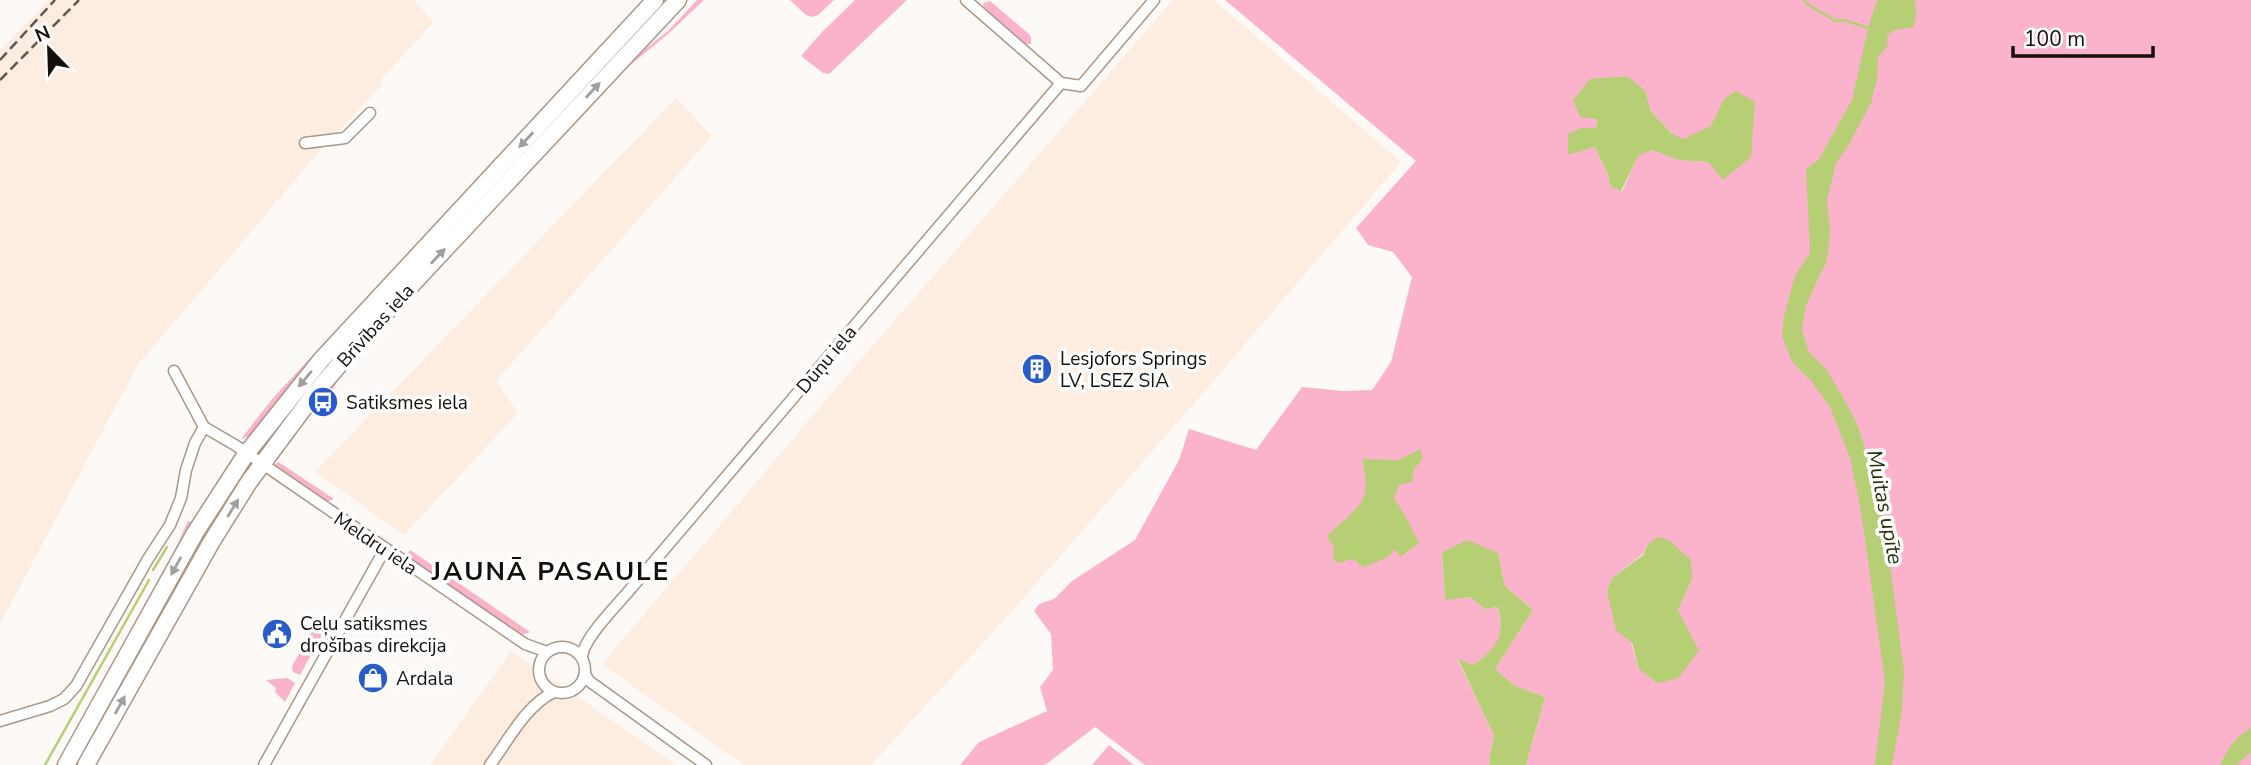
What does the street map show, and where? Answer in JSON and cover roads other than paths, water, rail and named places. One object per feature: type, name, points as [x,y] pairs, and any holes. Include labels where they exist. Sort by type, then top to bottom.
[{"type":"highway","name":"Brīvības iela","points":[[66,765],[195,533],[246,454],[321,360],[655,0]]},
{"type":"highway","name":"Brīvības iela","points":[[86,765],[212,541],[261,465],[315,393],[362,338],[678,0]]},
{"type":"street","points":[[967,0],[1061,83],[1081,86],[1154,0]]},
{"type":"street","name":"Dūņu iela","points":[[582,658],[582,652],[591,636],[1061,83]]},
{"type":"street","points":[[305,143],[345,138],[370,113]]},
{"type":"street","points":[[0,721],[50,706],[64,699],[76,686],[170,525],[181,498],[195,443],[204,427],[174,371]]},
{"type":"street","name":"Meldru iela","points":[[204,427],[526,644],[547,652]]},
{"type":"street","points":[[264,765],[385,549]]},
{"type":"street","name":"Dūņu iela","points":[[570,648],[591,636]]},
{"type":"street","name":"Meldru iela","points":[[526,644],[537,659],[541,680]]},
{"type":"street","points":[[539,665],[547,652],[557,648],[570,648],[577,652],[585,664],[585,674],[578,688]]},
{"type":"street","points":[[585,674],[589,681],[706,765]]},
{"type":"street","points":[[541,680],[554,692],[568,693],[587,687],[605,692]]},
{"type":"street","points":[[534,706],[540,692],[541,680]]},
{"type":"street","points":[[490,765],[534,706],[543,697],[554,692]]},
{"type":"waterway","points":[[1804,0],[1835,21],[1844,20],[1868,28]]},
{"type":"waterway","points":[[153,570],[167,547]]},
{"type":"waterway","points":[[45,765],[149,580]]},
{"type":"railway","points":[[0,60],[55,0]]},
{"type":"railway","points":[[0,80],[79,0]]},
{"type":"place","name":"Lesjofors Springs LV, LSEZ SIA","points":[[1037,369]]},
{"type":"place","name":"Satiksmes iela","points":[[323,402]]},
{"type":"place","name":"Ceļu satiksmes drošības direkcija","points":[[277,634]]},
{"type":"place","name":"Ardala","points":[[373,678]]},
{"type":"district","name":"JAUNĀ PASAULE","points":[[551,571]]},
{"type":"water label","name":"Muitas upīte","points":[[1885,507]]}]
